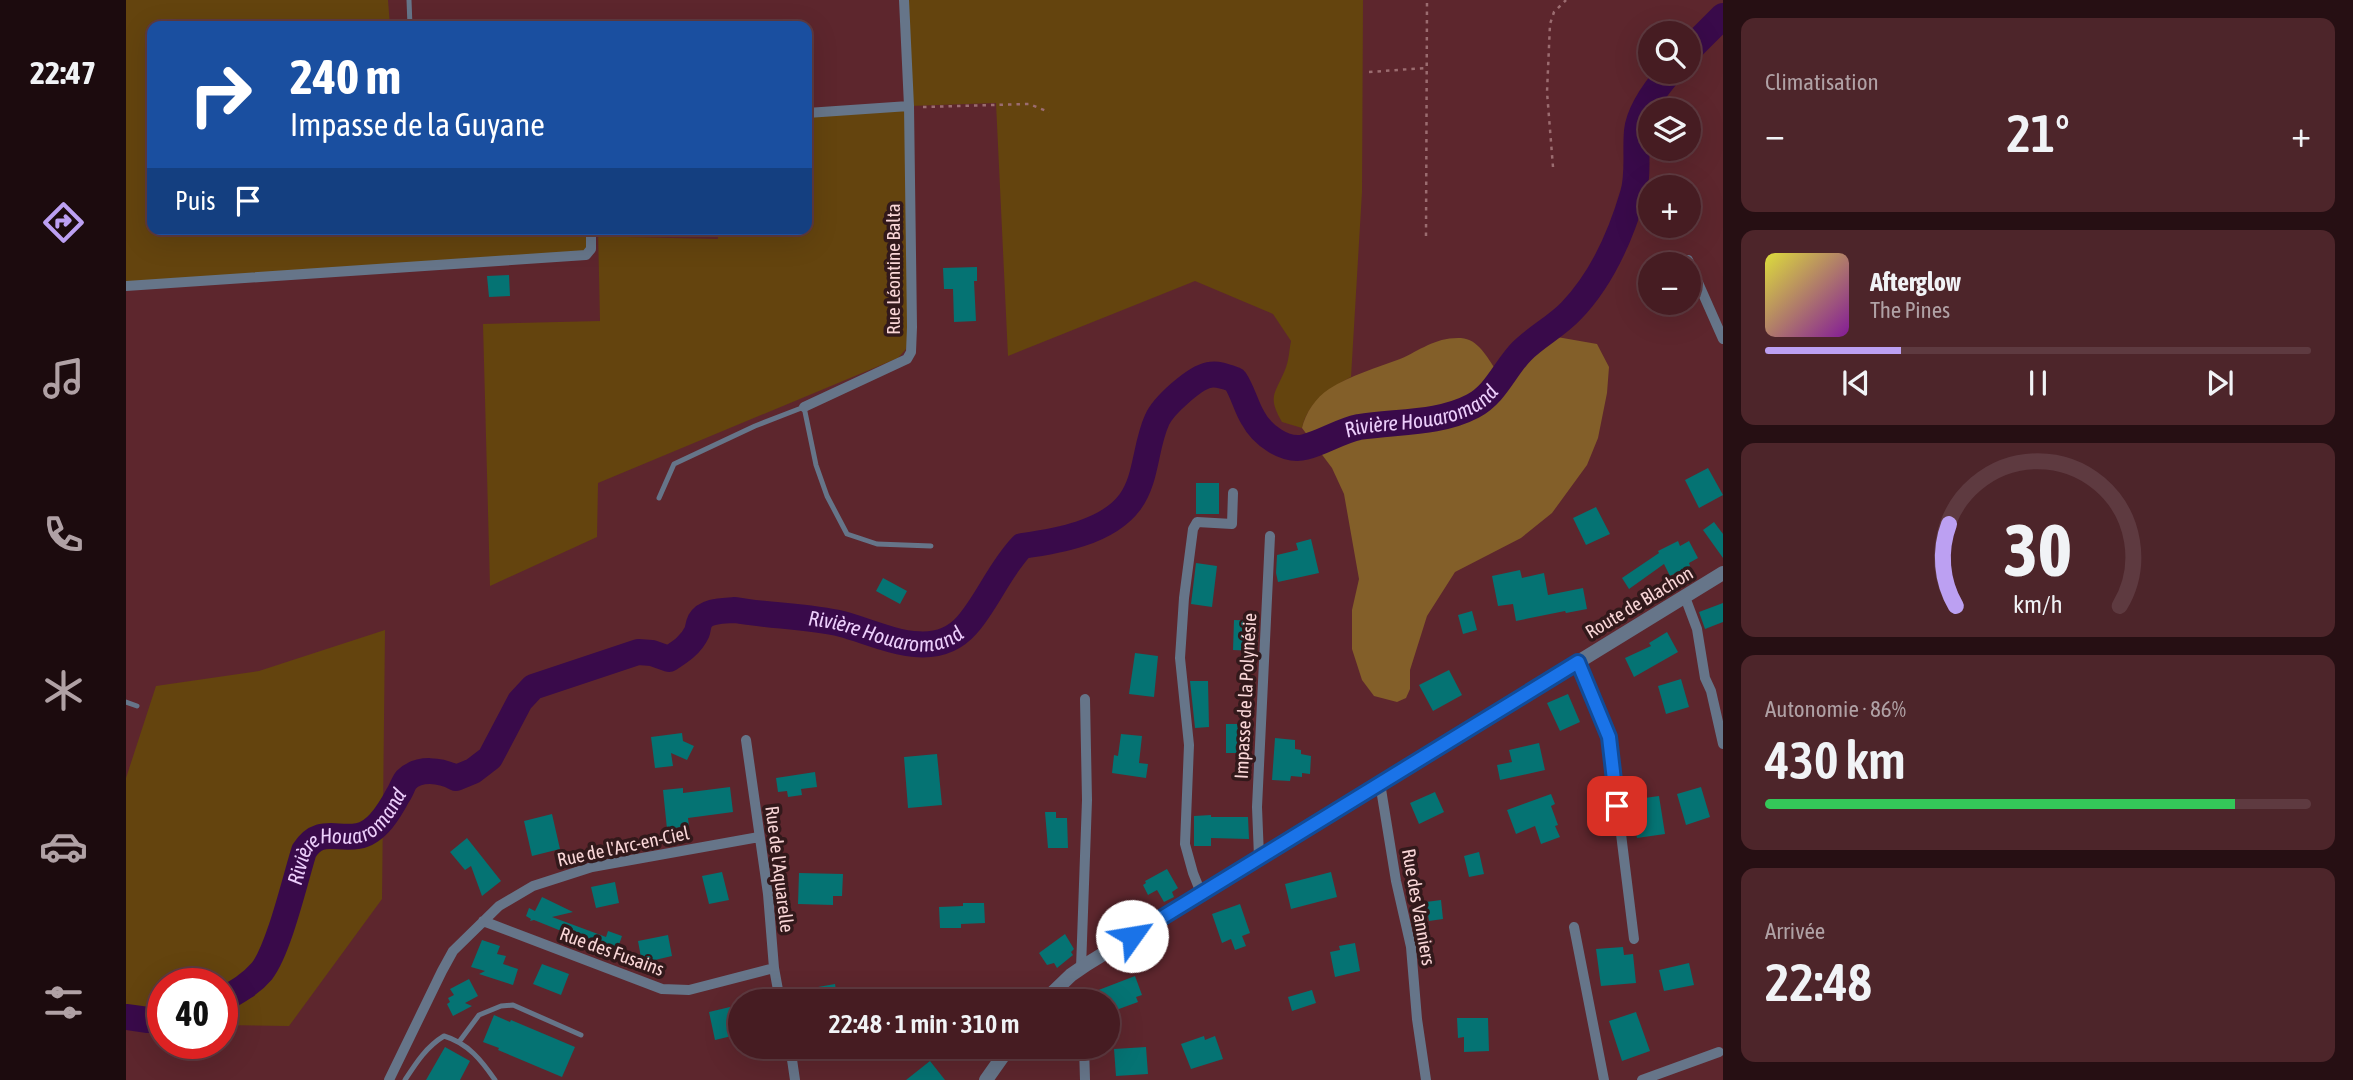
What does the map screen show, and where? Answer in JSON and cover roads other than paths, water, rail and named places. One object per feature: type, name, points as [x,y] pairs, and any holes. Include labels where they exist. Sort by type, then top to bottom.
[{"type":"street","name":"Rue Léontine Balta","points":[[804,407],[907,359],[911,352],[909,106],[904,0]]},
{"type":"street","points":[[812,113],[909,106]]},
{"type":"street","points":[[126,286],[586,255],[591,249],[591,235]]},
{"type":"street","points":[[1701,289],[1723,339]]},
{"type":"street","points":[[1201,893],[1185,844],[1189,745],[1180,658],[1184,598],[1197,522],[1233,524],[1233,493]]},
{"type":"street","name":"Impasse de la Polynésie","points":[[1259,857],[1257,807],[1270,536]]},
{"type":"street","name":"Route de Blachon","points":[[1058,988],[1081,968],[1201,893],[1723,573]]},
{"type":"street","points":[[1685,597],[1697,629],[1705,678],[1711,691],[1723,744]]},
{"type":"street","points":[[1578,662],[1609,737],[1634,939]]},
{"type":"street","points":[[1081,968],[1087,800],[1085,699]]},
{"type":"street","name":"Rue de l'Aquarelle","points":[[746,740],[768,894],[778,989]]},
{"type":"street","name":"Rue des Vanniers","points":[[1380,783],[1396,881],[1413,955],[1417,1019],[1426,1080]]},
{"type":"street","name":"Rue de l'Arc-en-Ciel","points":[[389,1080],[453,951],[483,921],[515,896],[555,878],[636,859],[759,837]]},
{"type":"street","name":"Rue des Fusains","points":[[483,921],[662,989],[689,990],[774,968]]},
{"type":"street","points":[[1574,927],[1604,1080]]},
{"type":"street","points":[[1642,1080],[1719,1052]]},
{"type":"street","points":[[792,1059],[795,1080]]},
{"type":"street","points":[[986,1080],[1001,1059]]},
{"type":"street","points":[[1084,1059],[1085,1080]]},
{"type":"lane","points":[[409,0],[410,21]]},
{"type":"lane","points":[[659,498],[674,464],[755,426],[804,407],[816,465],[827,496],[847,534],[877,544],[931,545]]},
{"type":"lane","points":[[126,702],[137,706]]},
{"type":"lane","points":[[459,1042],[479,1015],[500,1006],[513,1005],[581,1035]]},
{"type":"lane","points":[[405,1080],[421,1056],[435,1041],[444,1037],[459,1042],[472,1051],[494,1079]]},
{"type":"waterway","name":"Rivière Houaromand","points":[[1701,38],[1723,16]]},
{"type":"waterway","name":"Rivière Houaromand","points":[[238,991],[253,980],[268,961],[304,851],[310,844],[322,837],[365,834],[377,826],[406,780],[417,773],[437,772],[456,778],[473,771],[490,758],[520,701],[533,687],[638,652],[652,653],[669,659],[692,641],[703,617],[721,611],[735,610],[829,621],[906,643],[938,643],[953,637],[974,616],[1022,546],[1080,534],[1120,513],[1136,493],[1160,414],[1188,387],[1209,375],[1235,380],[1262,430],[1282,445],[1297,448],[1359,427],[1446,416],[1481,401],[1522,351],[1571,311],[1601,271],[1616,241],[1633,194],[1638,123],[1660,84]]},
{"type":"waterway","name":"Rivière Houaromand","points":[[126,1017],[147,1020]]}]
